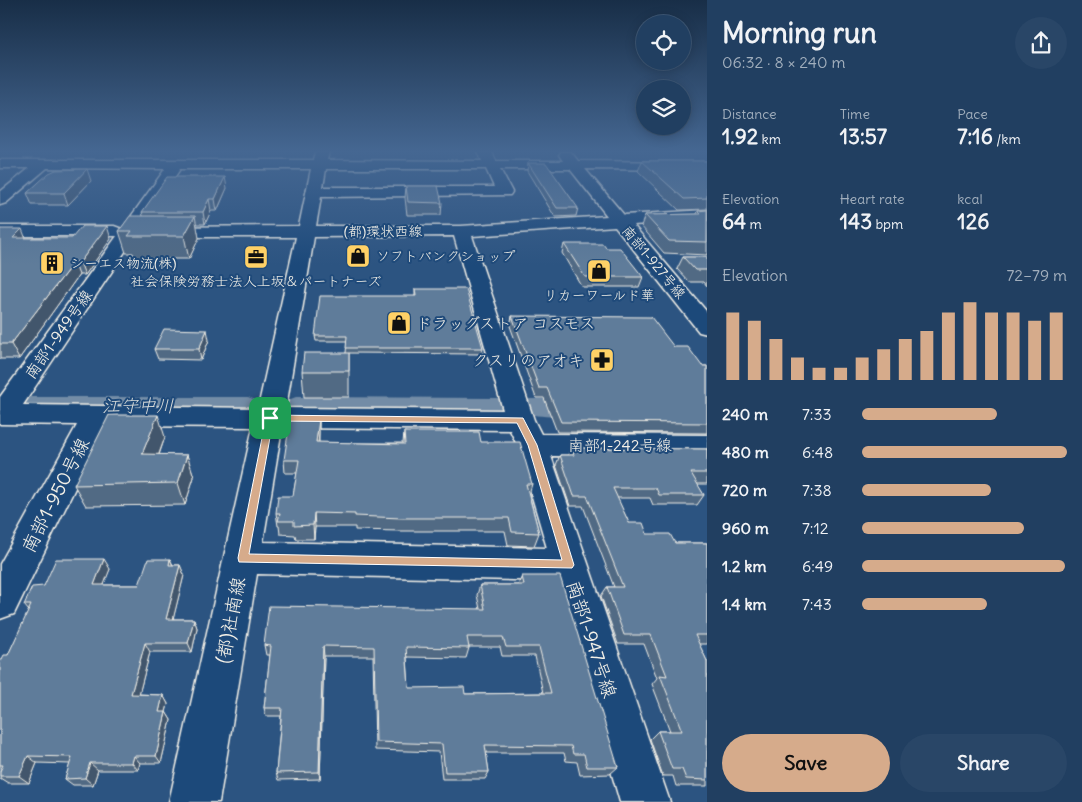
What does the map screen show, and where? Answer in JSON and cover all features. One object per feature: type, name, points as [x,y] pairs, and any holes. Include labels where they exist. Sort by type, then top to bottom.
[{"type":"street","points":[[0,200],[13,189]]},
{"type":"street","name":"南部1-949号線","points":[[1,415],[158,189]]},
{"type":"street","points":[[314,192],[504,192],[503,189]]},
{"type":"street","name":"南部1-927号線","points":[[594,189],[653,261],[699,307],[707,327]]},
{"type":"street","name":"(都)社南線","points":[[194,802],[314,192]]},
{"type":"street","name":"(都)環状西線","points":[[0,231],[460,231],[707,215]]},
{"type":"street","points":[[460,231],[526,432]]},
{"type":"street","points":[[653,261],[680,262]]},
{"type":"street","name":"南部1-949号線","points":[[1,415],[270,418],[526,432]]},
{"type":"street","name":"南部1-950号線","points":[[0,601],[12,556],[96,416]]},
{"type":"street","name":"南部1-242号線","points":[[526,432],[707,446]]},
{"type":"street","name":"南部1-947号線","points":[[526,432],[645,802]]},
{"type":"street","points":[[243,558],[568,565]]},
{"type":"building","points":[[31,189],[67,189],[64,193],[27,193]]},
{"type":"building","points":[[158,189],[219,189],[215,199],[209,199],[203,212],[142,212]]},
{"type":"building","points":[[406,189],[439,189],[442,203],[408,202]]},
{"type":"building","points":[[545,189],[565,189],[578,208],[557,208]]},
{"type":"building","points":[[673,189],[707,189],[707,198],[684,199]]},
{"type":"building","points":[[707,210],[707,242],[669,241],[645,215],[701,214],[698,211]]},
{"type":"building","points":[[130,216],[195,216],[184,236],[128,236],[132,231],[119,231]]},
{"type":"building","points":[[82,226],[107,226],[80,262],[74,262],[11,344],[0,344],[0,229],[22,229],[13,238],[72,238]]},
{"type":"building","points":[[564,244],[603,244],[606,248],[620,248],[643,277],[585,277]]},
{"type":"building","points":[[683,257],[707,257],[707,270],[695,270]]},
{"type":"building","points":[[415,289],[466,289],[483,348],[346,348],[347,336],[315,336],[320,296],[416,296]]},
{"type":"building","points":[[512,316],[651,317],[674,347],[688,347],[702,366],[707,366],[707,423],[561,422],[547,388],[539,388]]},
{"type":"building","points":[[164,329],[207,330],[199,349],[154,349]]},
{"type":"building","points":[[304,353],[349,353],[349,371],[302,371]]},
{"type":"building","points":[[109,415],[158,415],[142,454],[187,455],[178,483],[74,485]]},
{"type":"building","points":[[290,420],[319,420],[316,442],[405,444],[404,432],[479,432],[481,442],[520,442],[532,484],[526,484],[539,533],[512,532],[509,518],[401,518],[314,513],[313,525],[294,526],[294,521],[278,521],[280,513],[276,513],[278,496],[293,496],[299,460],[284,460]]},
{"type":"building","points":[[571,448],[707,449],[707,473],[691,473],[704,495],[659,495],[656,488],[613,488],[629,523],[643,523],[647,534],[670,534],[675,543],[707,543],[707,635],[695,635],[707,661],[707,780],[686,779],[682,769],[672,769],[658,731],[682,731],[660,675],[667,676],[651,635],[624,635],[607,587],[623,587],[587,496],[574,496],[560,455],[574,455]]},
{"type":"building","points":[[56,559],[104,559],[94,585],[139,585],[148,559],[170,559],[169,565],[180,565],[166,619],[194,619],[188,643],[145,643],[131,694],[163,695],[159,712],[166,712],[156,756],[134,756],[132,763],[90,763],[85,778],[65,779],[72,757],[28,756],[19,776],[0,776],[3,765],[0,765],[0,663],[4,655],[8,655],[31,605],[24,605],[32,587],[44,586]]},
{"type":"building","points":[[522,576],[560,576],[618,767],[587,767],[584,754],[573,754],[571,746],[485,745],[489,772],[445,772],[442,744],[376,742],[374,647],[323,646],[319,772],[276,773],[282,708],[264,708],[271,646],[264,645],[269,606],[485,609],[480,585],[524,585]],"holes":[[[467,637],[503,637],[506,647],[539,647],[551,693],[465,694],[464,687],[409,688],[406,647],[469,648]]]},
{"type":"waterway","name":"江守中川","points":[[27,405],[248,405]]},
{"type":"waterway","name":"江守中川","points":[[296,405],[497,406]]},
{"type":"waterway","name":"江守中川","points":[[530,407],[579,407]]},
{"type":"place","name":"ソフトバンクショップ","points":[[358,256]]},
{"type":"place","name":"社会保険労務士法人上坂＆パートナーズ","points":[[256,257]]},
{"type":"place","name":"シーエス物流(株)","points":[[52,263]]},
{"type":"place","name":"リカーワールド華","points":[[599,271]]},
{"type":"place","name":"ドラッグストア コスモス","points":[[399,323]]},
{"type":"place","name":"クスリのアオキ","points":[[602,360]]},
{"type":"route","points":[[270,418],[520,420],[532,445],[568,565],[243,558],[270,418]]}]
